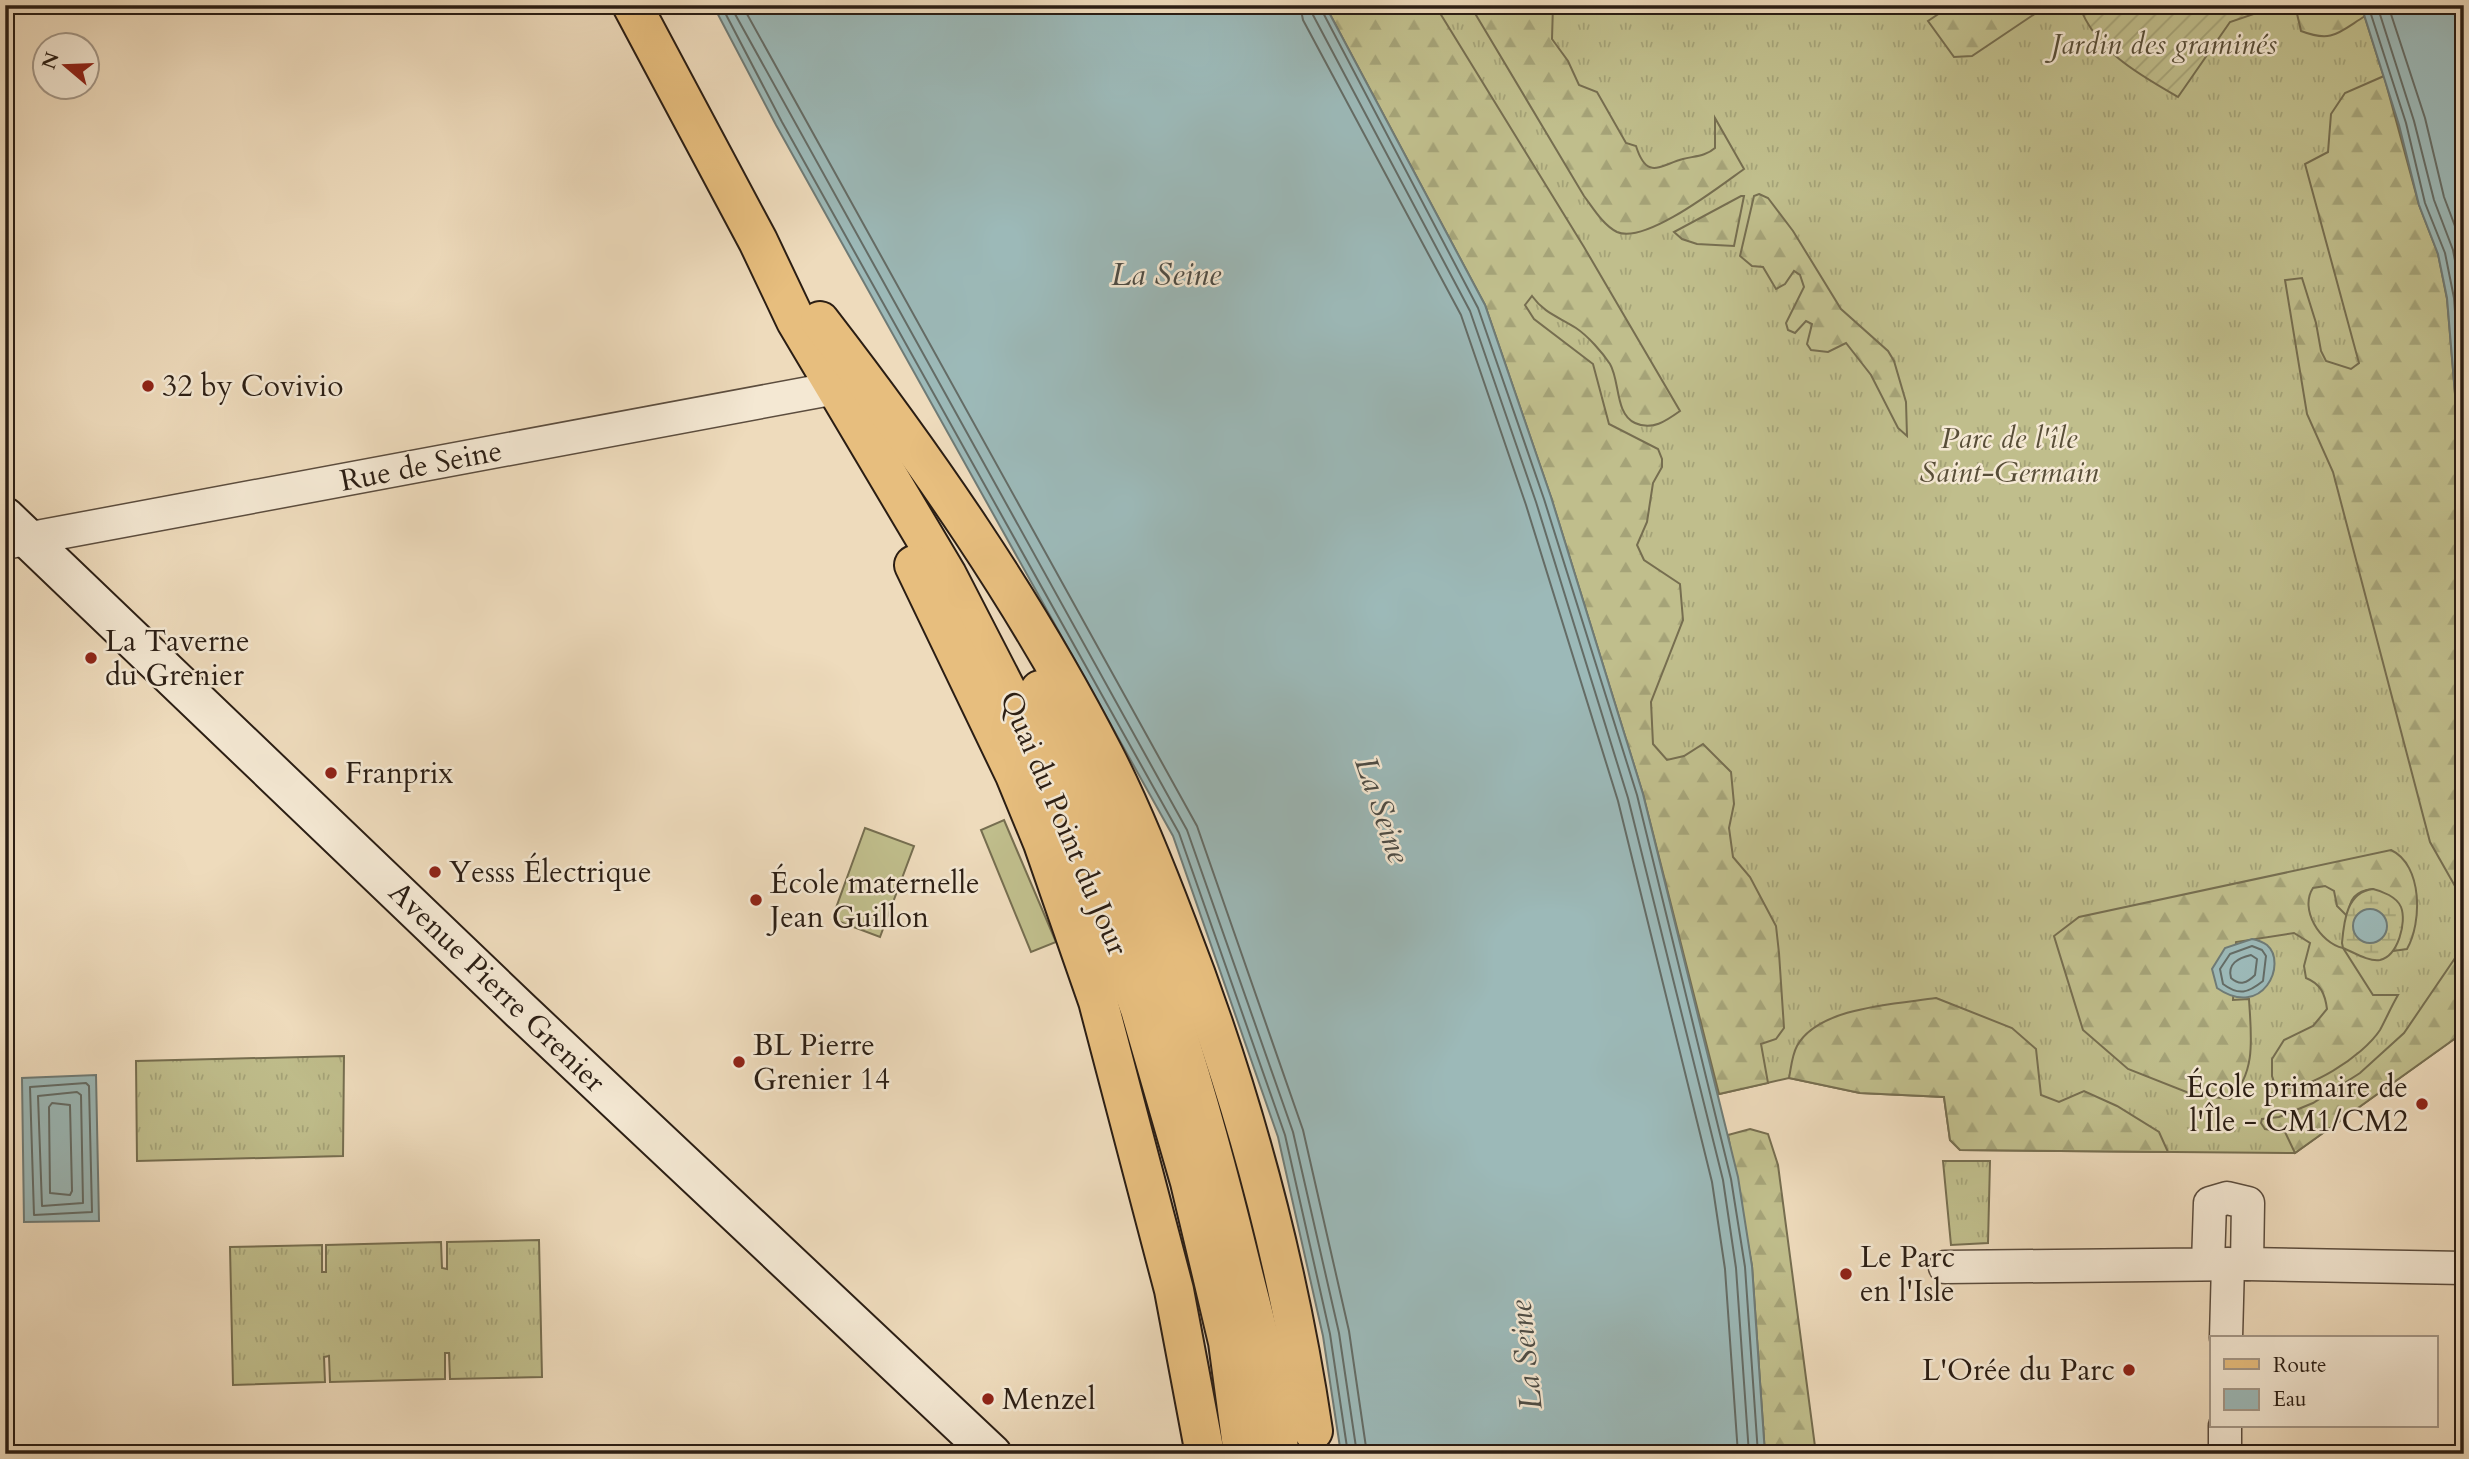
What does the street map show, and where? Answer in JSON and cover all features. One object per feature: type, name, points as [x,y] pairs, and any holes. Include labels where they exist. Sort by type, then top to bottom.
[{"type":"main road","name":"Quai du Point du Jour","points":[[632,5],[758,241],[796,321],[900,492],[984,644],[1050,775],[1098,892],[1140,1010],[1190,1182],[1228,1342],[1243,1454]]},
{"type":"main road","name":"Quai du Point du Jour","points":[[758,241],[862,375],[979,542],[1027,617],[1104,755],[1150,856],[1203,992],[1259,1165],[1299,1332],[1313,1431]]},
{"type":"main road","points":[[900,492],[907,551],[1015,775],[1043,843],[1098,1001],[1174,1290],[1205,1454]]},
{"type":"main road","name":"Avenue Pierre Grenier","points":[[13,533],[992,1454]]},
{"type":"main road","points":[[979,542],[980,572],[1087,788],[1121,866],[1159,971],[1219,1177],[1259,1339],[1279,1454]]},
{"type":"street","name":"Rue de Seine","points":[[13,533],[836,388]]},
{"type":"street","points":[[1945,1267],[2228,1264],[2464,1268]]},
{"type":"street","points":[[2227,1336],[2228,1264]]},
{"type":"street","points":[[2225,1428],[2225,1454]]},
{"type":"green space","name":"Parc de l'île Saint-Germain","points":[[1325,5],[2361,5],[2399,125],[2464,501],[2464,1032],[2295,1153],[1960,1150],[1950,1140],[1944,1097],[1860,1093],[1789,1078],[1719,1094],[1643,794]]},
{"type":"green space","points":[[1325,5],[1435,5],[1584,247],[1680,411],[1664,421],[1647,426],[1629,419],[1621,405],[1610,364],[1594,344],[1576,328],[1547,311],[1532,296],[1525,305],[1534,319],[1593,364],[1609,424],[1658,449],[1662,459],[1662,467],[1653,483],[1647,522],[1637,545],[1644,560],[1680,584],[1683,620],[1651,702],[1653,744],[1667,760],[1684,756],[1703,744],[1731,772],[1734,804],[1729,828],[1733,857],[1750,877],[1776,926],[1784,1028],[1776,1039],[1761,1044],[1768,1083],[1719,1094],[1643,794],[1551,497],[1485,305]]},
{"type":"green space","points":[[1470,5],[1553,5],[1552,39],[1568,61],[1579,85],[1597,92],[1626,143],[1636,146],[1640,157],[1650,167],[1661,167],[1712,151],[1715,148],[1715,118],[1744,169],[1701,200],[1663,222],[1630,234],[1617,232],[1603,221],[1584,196]]},
{"type":"green space","points":[[1952,5],[2048,5],[1972,56],[1954,57],[1928,21]]},
{"type":"green space","name":"Jardin des graminés","points":[[2079,5],[2280,5],[2230,22],[2178,97],[2134,70],[2107,48],[2086,21]]},
{"type":"green space","points":[[2295,5],[2361,5],[2365,16],[2335,34],[2320,36],[2301,31]]},
{"type":"green space","points":[[2384,76],[2419,205],[2438,254],[2447,299],[2464,501],[2464,902],[2430,842],[2333,472],[2307,414],[2285,280],[2302,278],[2326,361],[2351,369],[2359,363],[2305,164],[2328,152],[2331,114],[2345,93]]},
{"type":"green space","points":[[1759,194],[1768,198],[1793,231],[1841,309],[1888,351],[1894,361],[1906,402],[1907,436],[1898,428],[1871,375],[1846,343],[1828,352],[1811,350],[1807,344],[1812,324],[1806,321],[1795,333],[1788,330],[1786,323],[1804,287],[1800,275],[1794,271],[1785,284],[1776,289],[1763,267],[1752,266],[1740,256],[1754,196]]},
{"type":"green space","points":[[1744,196],[1734,246],[1697,244],[1682,239],[1674,232]]},
{"type":"green space","points":[[1004,820],[1056,942],[1031,952],[981,830]]},
{"type":"green space","points":[[865,828],[914,846],[880,937],[832,919]]},
{"type":"green space","points":[[2391,850],[2401,857],[2409,868],[2417,895],[2415,925],[2407,949],[2393,951],[2402,926],[2400,907],[2373,889],[2354,897],[2348,917],[2337,906],[2334,891],[2325,886],[2313,888],[2309,896],[2310,915],[2314,924],[2327,939],[2343,948],[2373,995],[2398,995],[2372,1040],[2333,1071],[2303,1085],[2289,1088],[2276,1088],[2272,1076],[2272,1059],[2284,1040],[2313,1026],[2327,1009],[2321,990],[2306,978],[2304,966],[2310,943],[2294,933],[2236,942],[2233,1000],[2249,999],[2251,1039],[2245,1077],[2230,1099],[2194,1095],[2128,1069],[2083,1030],[2054,936],[2079,917]]},
{"type":"green space","points":[[2373,889],[2396,900],[2403,913],[2400,938],[2392,952],[2380,960],[2371,960],[2356,954],[2343,948],[2342,943],[2348,908],[2352,901],[2364,891]]},
{"type":"green space","points":[[2464,945],[2464,1032],[2295,1153],[2285,1132],[2265,1129],[2261,1123],[2262,1119],[2279,1117],[2313,1103],[2360,1073],[2404,1033]]},
{"type":"green space","points":[[1936,998],[2012,1028],[2036,1049],[2041,1095],[2059,1102],[2084,1091],[2117,1106],[2159,1132],[2168,1152],[1960,1150],[1950,1140],[1944,1097],[1860,1093],[1789,1078],[1797,1046],[1807,1033],[1822,1023],[1859,1010]]},
{"type":"green space","points":[[344,1056],[343,1156],[137,1161],[136,1061]]},
{"type":"green space","points":[[1750,1129],[1768,1134],[1778,1165],[1816,1454],[1765,1454],[1752,1266],[1728,1135]]},
{"type":"green space","points":[[1943,1161],[1990,1161],[1988,1243],[1951,1245]]},
{"type":"green space","points":[[539,1240],[542,1377],[450,1379],[449,1353],[445,1353],[445,1379],[330,1382],[329,1356],[324,1357],[325,1382],[233,1385],[230,1247],[322,1245],[322,1272],[326,1272],[326,1245],[441,1242],[442,1268],[447,1269],[447,1242]]},
{"type":"water","name":"La Seine","points":[[713,5],[1325,5],[1485,305],[1551,497],[1643,794],[1738,1177],[1752,1266],[1765,1454],[1341,1454],[1323,1336],[1278,1137],[1173,836],[776,125]]},
{"type":"water","points":[[2361,5],[2464,5],[2464,501],[2447,298],[2438,254],[2419,205],[2399,125]]},
{"type":"water","points":[[2370,909],[2382,914],[2387,926],[2382,938],[2370,943],[2358,938],[2353,926],[2358,914]]},
{"type":"water","points":[[2252,939],[2267,945],[2273,953],[2273,975],[2267,985],[2259,993],[2247,997],[2233,996],[2217,988],[2212,969],[2225,948]]},
{"type":"water","points":[[96,1075],[99,1221],[24,1222],[22,1078]]},
{"type":"place","name":"32 by Covivio","points":[[148,386]]},
{"type":"place","name":"La Taverne du Grenier","points":[[91,658]]},
{"type":"place","name":"Franprix","points":[[331,773]]},
{"type":"place","name":"Yesss Électrique","points":[[435,872]]},
{"type":"place","name":"École maternelle Jean Guillon","points":[[756,900]]},
{"type":"place","name":"BL Pierre Grenier 14","points":[[739,1062]]},
{"type":"place","name":"École primaire de l'Île - CM1/CM2","points":[[2422,1104]]},
{"type":"place","name":"Le Parc en l'Isle","points":[[1846,1274]]},
{"type":"place","name":"L'Orée du Parc","points":[[2129,1370]]},
{"type":"place","name":"Menzel","points":[[988,1399]]}]
